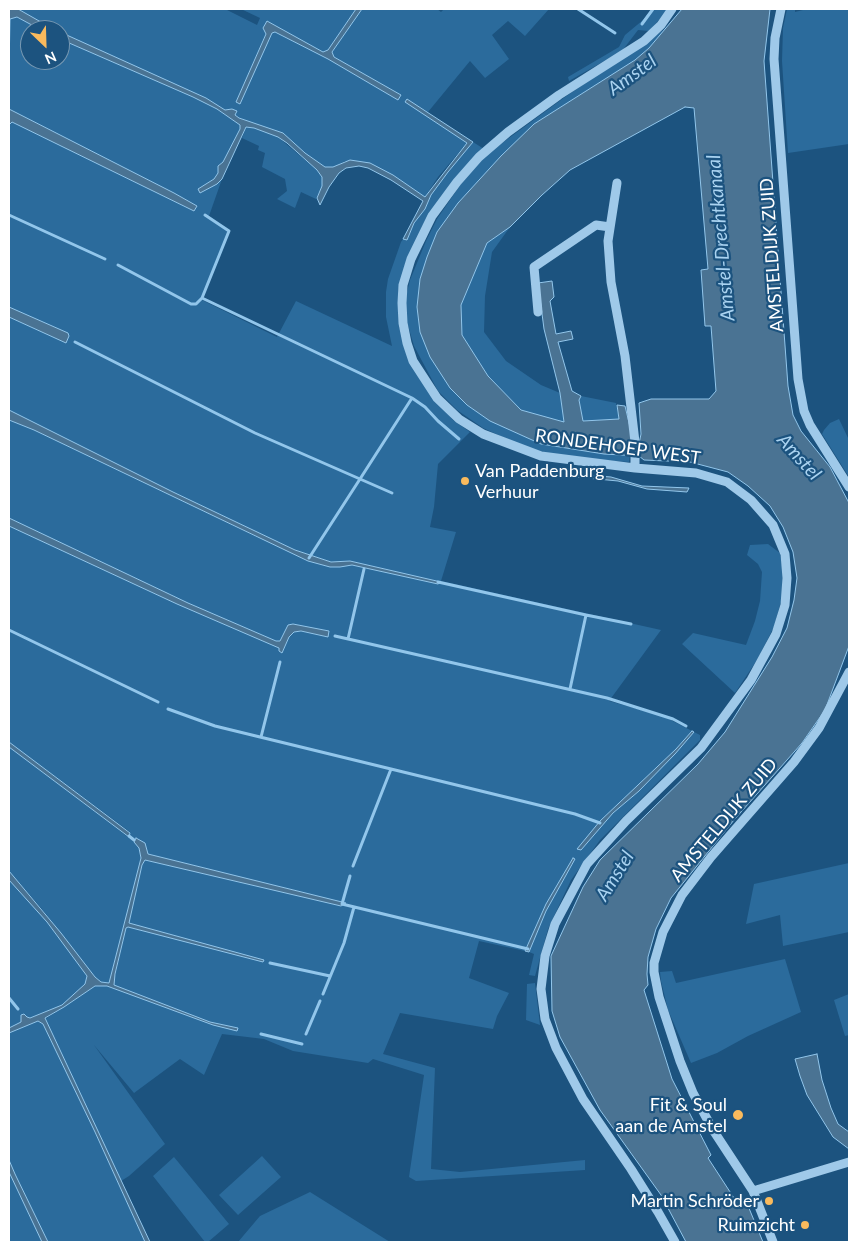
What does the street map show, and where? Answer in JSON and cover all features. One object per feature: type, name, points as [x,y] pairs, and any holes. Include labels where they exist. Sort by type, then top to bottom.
[{"type":"street","name":"RONDEHOEP WEST","points":[[672,9],[661,24],[644,41],[559,95],[508,132],[479,157],[457,182],[432,216],[411,259],[403,285],[402,303],[403,323],[413,360],[437,398],[459,419],[484,434],[541,456],[635,468],[696,473],[727,482],[751,500],[773,525],[785,554],[787,578],[785,605],[776,634],[751,680],[701,748],[626,821],[587,864],[555,924],[545,956],[541,989],[545,1020],[556,1048],[584,1099],[631,1168],[675,1242]]},
{"type":"street","name":"AMSTELDIJK ZUID","points":[[781,9],[775,38],[774,59],[798,379],[804,411],[810,425],[849,487]]},
{"type":"street","points":[[617,182],[608,241],[612,282],[625,356],[635,468]]},
{"type":"street","points":[[538,312],[534,267],[596,224],[610,227]]},
{"type":"street","name":"AMSTELDIJK ZUID","points":[[773,1242],[754,1191],[713,1130],[693,1093],[680,1061],[657,988],[654,972],[657,950],[670,916],[692,881],[794,762],[819,728],[849,672]]},
{"type":"street","points":[[754,1191],[849,1162]]},
{"type":"shaded area","points":[[18,9],[225,9],[257,25],[260,18],[241,9],[356,9],[328,50],[323,52],[267,21],[263,28],[266,33],[236,102],[272,32],[328,59],[398,100],[401,95],[334,57],[332,52],[362,9],[437,9],[441,12],[444,9],[549,9],[525,36],[508,21],[492,35],[509,59],[485,78],[470,61],[428,112],[407,100],[406,102],[467,143],[438,177],[425,197],[393,175],[345,161],[333,168],[325,167],[305,153],[283,133],[239,118],[235,115],[236,111],[225,110],[206,98],[70,37],[70,20],[37,20]]},
{"type":"shaded area","points":[[652,9],[669,9],[649,31],[638,30],[622,51],[569,81],[568,77],[619,47],[625,35],[643,20]]},
{"type":"shaded area","points":[[787,9],[795,9],[795,12],[807,9],[849,9],[849,144],[788,153],[782,61],[783,28]]},
{"type":"shaded area","points":[[17,17],[23,20],[20,20],[20,70],[70,70],[70,43],[193,97],[217,109],[240,125],[240,129],[223,162],[218,166],[218,173],[214,179],[198,189],[217,184],[222,179],[209,216],[230,231],[202,300],[277,337],[296,301],[392,346],[386,317],[386,292],[388,279],[401,242],[403,239],[407,240],[414,223],[425,209],[431,195],[473,142],[484,149],[476,156],[406,262],[398,291],[399,327],[435,397],[453,420],[470,432],[438,464],[430,527],[456,532],[441,581],[661,630],[609,701],[663,716],[692,731],[676,749],[600,821],[578,849],[613,813],[639,791],[694,732],[700,735],[700,740],[600,840],[571,880],[548,929],[535,976],[529,975],[534,954],[529,952],[546,911],[575,859],[546,904],[525,951],[479,941],[469,978],[509,993],[497,1016],[493,1029],[400,1013],[383,1054],[435,1068],[431,1169],[460,1172],[585,1160],[585,1170],[416,1181],[409,1177],[424,1075],[373,1059],[368,1063],[293,1051],[264,1039],[222,1034],[204,1075],[180,1059],[134,1093],[94,1045],[165,1144],[121,1181],[45,1019],[95,986],[107,986],[213,1025],[238,1028],[210,1022],[113,985],[126,928],[128,927],[263,961],[129,923],[142,865],[145,860],[341,906],[346,903],[148,854],[139,848],[141,858],[109,983],[101,982],[95,977],[41,908],[9,871],[9,747],[128,837],[130,832],[9,742],[9,526],[177,604],[280,648],[282,653],[289,637],[294,632],[301,631],[327,637],[329,631],[293,624],[288,626],[280,641],[276,641],[188,603],[9,518],[9,420],[34,430],[257,537],[340,567],[352,565],[438,584],[441,582],[350,561],[331,562],[295,550],[173,492],[9,410],[9,317],[66,343],[69,336],[67,333],[9,307],[9,125],[12,122],[194,211],[197,206],[9,109],[10,19]]},
{"type":"shaded area","points":[[668,27],[635,60],[534,124],[501,156],[458,203],[437,232],[420,279],[417,307],[420,332],[524,436],[540,444],[604,454],[630,454],[629,462],[583,459],[544,453],[518,444],[483,428],[457,410],[438,391],[414,346],[407,322],[405,300],[410,280],[437,219],[463,181],[483,157],[565,97]]},
{"type":"shaded area","points":[[246,127],[278,137],[317,170],[322,177],[322,186],[316,199],[301,192],[295,208],[277,199],[287,191],[285,179],[262,167],[265,153],[258,150],[259,146],[242,138]]},
{"type":"shaded area","points":[[510,227],[492,252],[485,296],[484,332],[506,361],[541,385],[560,393],[564,423],[521,410],[488,376],[462,335],[461,305],[487,243]]},
{"type":"shaded area","points":[[581,396],[616,403],[619,419],[583,421],[579,400]]},
{"type":"shaded area","points":[[839,419],[849,440],[849,477],[822,434],[830,423]]},
{"type":"shaded area","points":[[768,544],[780,553],[783,571],[782,598],[774,627],[757,660],[735,693],[682,644],[693,633],[746,645],[760,601],[762,572],[758,564],[747,555],[750,545]]},
{"type":"shaded area","points":[[849,863],[849,932],[783,946],[780,915],[746,924],[754,884]]},
{"type":"shaded area","points":[[9,880],[47,922],[87,976],[85,984],[62,1005],[30,1018],[24,1014],[21,1016],[21,1022],[9,1028]]},
{"type":"shaded area","points":[[785,959],[801,1012],[748,1036],[717,1053],[691,1063],[668,1010],[660,972],[672,971],[676,983]]},
{"type":"shaded area","points":[[535,983],[540,1025],[526,1020],[527,984]]},
{"type":"shaded area","points":[[849,994],[849,1035],[845,1036],[834,1000]]},
{"type":"shaded area","points":[[38,1021],[43,1024],[145,1242],[48,1242],[15,1174],[9,1160],[9,1033]]},
{"type":"shaded area","points":[[262,1156],[281,1177],[238,1215],[219,1195]]},
{"type":"shaded area","points":[[174,1157],[229,1224],[208,1242],[205,1242],[153,1176]]},
{"type":"shaded area","points":[[9,1172],[42,1242],[9,1242]]},
{"type":"shaded area","points":[[310,1192],[390,1242],[238,1242],[260,1216]]},
{"type":"water","points":[[9,9],[18,9],[37,20],[23,20],[17,17],[10,19],[9,69]]},
{"type":"water","points":[[356,9],[362,9],[332,52],[334,57],[401,95],[398,100],[328,59],[275,32],[272,33],[240,104],[236,102],[266,34],[263,28],[267,21],[323,52],[328,50]]},
{"type":"water","points":[[682,9],[770,9],[764,61],[788,386],[793,415],[801,431],[830,467],[849,503],[849,646],[825,710],[802,743],[734,820],[671,898],[656,929],[648,957],[648,985],[644,990],[672,1079],[711,1155],[708,1158],[734,1198],[746,1201],[763,1242],[686,1242],[661,1195],[600,1110],[560,1037],[552,1011],[551,956],[583,887],[600,860],[698,764],[725,732],[772,657],[787,628],[794,600],[797,578],[793,552],[783,527],[770,506],[748,486],[728,472],[690,462],[644,460],[639,456],[604,454],[541,444],[490,421],[467,405],[450,388],[430,357],[420,332],[417,307],[420,279],[427,257],[437,232],[458,203],[501,156],[534,124],[635,60],[649,48]],"holes":[[[685,107],[694,108],[708,269],[701,270],[705,326],[711,326],[716,391],[709,399],[651,399],[639,403],[641,434],[639,444],[630,427],[625,406],[617,405],[619,419],[583,421],[579,400],[581,396],[572,391],[558,342],[573,339],[571,331],[556,334],[550,301],[554,297],[552,281],[538,283],[544,329],[560,393],[564,422],[521,410],[488,376],[462,335],[461,305],[487,243],[510,227],[570,170]]]},
{"type":"water","points":[[70,37],[206,98],[225,110],[232,109],[237,111],[235,115],[239,118],[283,133],[305,153],[325,167],[333,167],[350,160],[370,163],[393,175],[425,197],[467,143],[405,102],[407,99],[473,142],[431,195],[425,209],[414,223],[407,240],[403,239],[423,201],[391,180],[368,168],[359,166],[346,168],[339,173],[320,205],[317,198],[322,186],[322,177],[317,170],[278,137],[254,128],[246,127],[222,179],[217,184],[200,193],[198,189],[214,179],[218,173],[218,166],[223,162],[240,129],[240,125],[217,109],[70,43]]},
{"type":"water","points":[[9,109],[197,206],[194,211],[12,122],[9,125]]},
{"type":"water","points":[[9,307],[68,333],[69,336],[66,343],[9,317]]},
{"type":"water","points":[[9,410],[173,492],[295,550],[331,562],[350,561],[441,582],[438,584],[352,565],[330,567],[308,561],[34,430],[9,420]]},
{"type":"water","points":[[552,472],[611,477],[642,486],[689,488],[687,492],[647,489],[618,481],[566,476]]},
{"type":"water","points":[[9,518],[188,603],[276,641],[280,641],[288,625],[293,624],[329,631],[328,637],[301,631],[294,632],[289,637],[282,653],[279,651],[279,648],[177,604],[9,526]]},
{"type":"water","points":[[692,731],[694,732],[675,754],[639,791],[613,813],[581,850],[577,849],[600,821],[676,749]]},
{"type":"water","points":[[9,742],[130,833],[129,837],[9,747]]},
{"type":"water","points":[[136,838],[145,843],[148,854],[346,903],[341,906],[145,860],[142,865],[129,923],[264,960],[263,962],[128,927],[126,928],[114,985],[210,1022],[238,1028],[237,1031],[213,1025],[107,986],[95,986],[45,1018],[150,1242],[145,1242],[43,1024],[38,1021],[9,1033],[9,1028],[21,1022],[21,1015],[24,1014],[30,1018],[62,1005],[85,984],[87,976],[47,922],[9,880],[9,871],[95,977],[101,982],[109,983],[141,858],[139,848],[134,842]]},
{"type":"water","points":[[573,858],[575,859],[546,911],[529,952],[525,951],[546,904]]},
{"type":"water","points":[[817,1054],[822,1080],[831,1108],[838,1124],[849,1132],[849,1149],[833,1137],[807,1095],[800,1076],[795,1059]]},
{"type":"water","points":[[9,1160],[48,1242],[42,1242],[9,1172]]},
{"type":"waterway","points":[[578,9],[615,33]]},
{"type":"waterway","points":[[642,24],[653,9]]},
{"type":"waterway","points":[[9,215],[105,259]]},
{"type":"waterway","points":[[205,215],[229,231],[202,298],[412,398],[360,479],[392,493]]},
{"type":"waterway","points":[[118,265],[191,304],[196,304],[202,298]]},
{"type":"waterway","points":[[75,342],[255,433],[360,479],[309,558]]},
{"type":"waterway","points":[[412,398],[425,407],[459,439]]},
{"type":"waterway","points":[[348,639],[364,569]]},
{"type":"waterway","points":[[438,582],[586,615]]},
{"type":"waterway","points":[[570,689],[586,615],[631,624]]},
{"type":"waterway","points":[[9,630],[158,702]]},
{"type":"waterway","points":[[335,636],[607,698],[673,719],[686,726]]},
{"type":"waterway","points":[[261,737],[280,662]]},
{"type":"waterway","points":[[168,709],[215,726],[391,769]]},
{"type":"waterway","points":[[353,866],[391,769],[575,814],[600,823]]},
{"type":"waterway","points":[[129,836],[134,840]]},
{"type":"waterway","points":[[350,876],[342,904],[528,949]]},
{"type":"waterway","points":[[323,994],[344,943],[354,907]]},
{"type":"waterway","points":[[270,963],[330,976]]},
{"type":"waterway","points":[[9,998],[18,1009]]},
{"type":"waterway","points":[[306,1034],[320,1001]]},
{"type":"waterway","points":[[261,1034],[302,1044]]},
{"type":"place","name":"Van Paddenburg Verhuur","points":[[465,481]]},
{"type":"place","name":"Fit & Soul aan de Amstel","points":[[738,1115]]},
{"type":"place","name":"Martin Schröder","points":[[769,1201]]},
{"type":"place","name":"Ruimzicht","points":[[805,1225]]},
{"type":"water label","name":"Amstel","points":[[632,75]]},
{"type":"water label","name":"Amstel-Drechtkanaal","points":[[721,238]]},
{"type":"water label","name":"Amstel","points":[[799,457]]},
{"type":"water label","name":"Amstel","points":[[615,876]]}]
